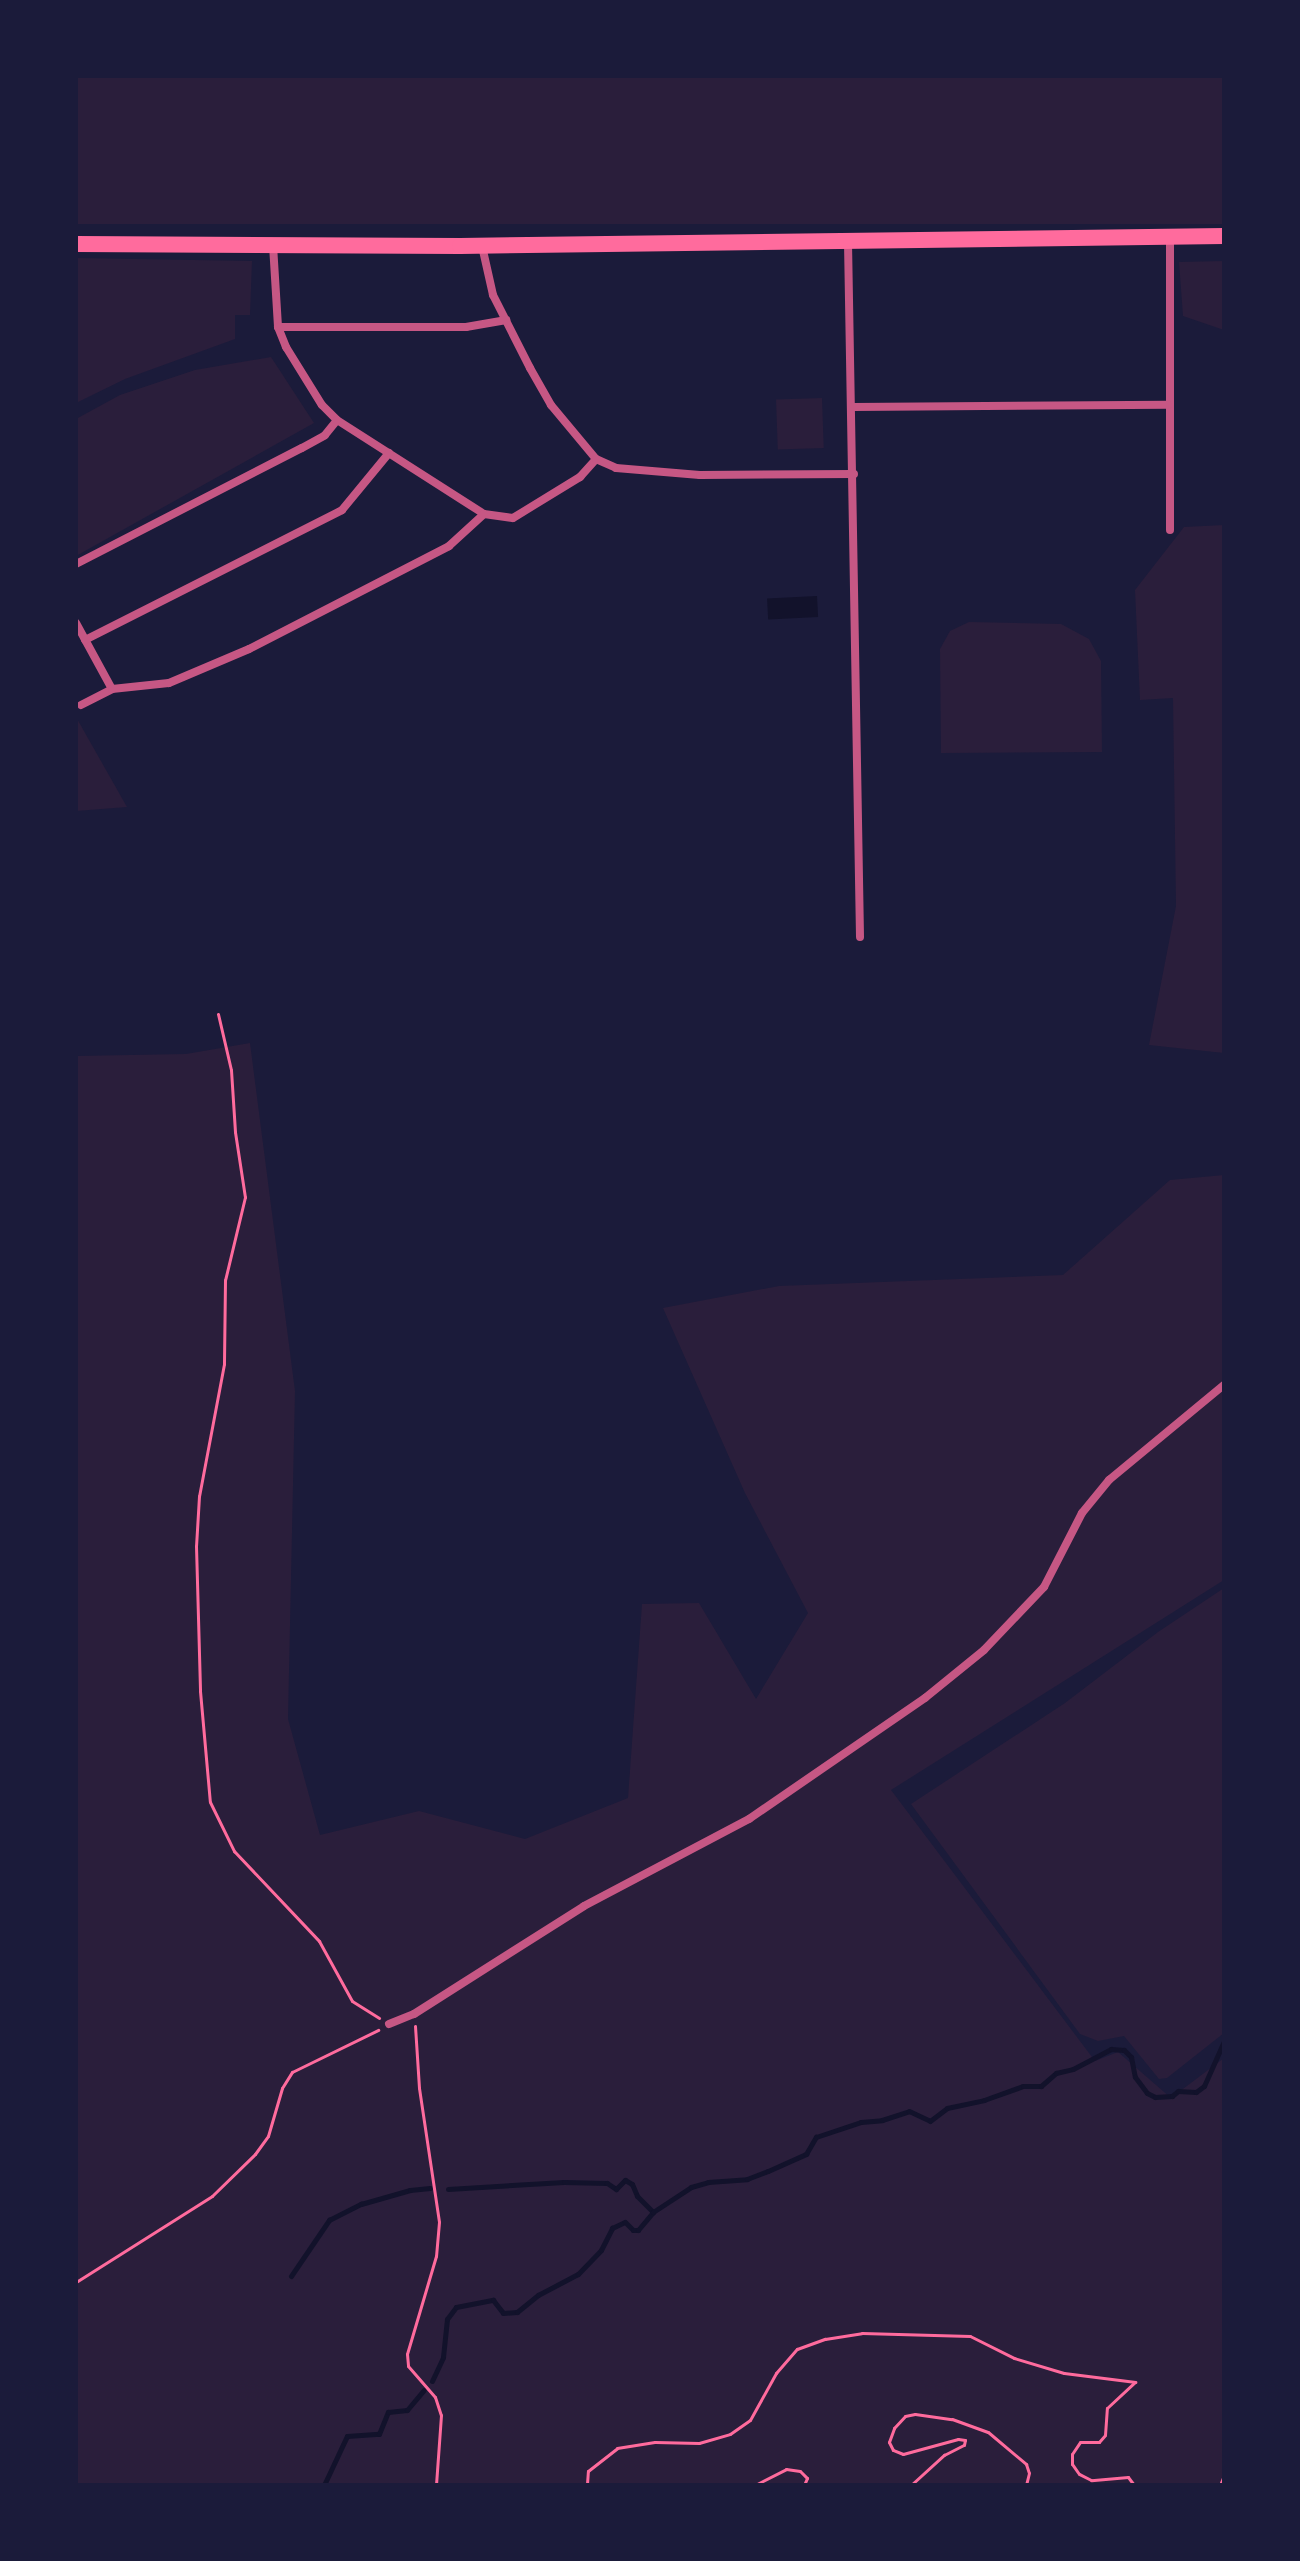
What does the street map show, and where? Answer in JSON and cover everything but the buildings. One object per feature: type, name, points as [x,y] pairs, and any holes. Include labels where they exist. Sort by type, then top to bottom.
[{"type":"main road","points":[[76,244],[482,245],[1224,236]]},
{"type":"street","points":[[1170,237],[1170,530]]},
{"type":"street","points":[[848,242],[860,937]]},
{"type":"street","points":[[273,245],[278,327],[286,347],[322,405],[337,420],[484,514],[513,518],[580,477],[596,459]]},
{"type":"street","points":[[482,245],[485,272],[506,320],[551,405],[596,459],[616,468],[688,475],[854,474]]},
{"type":"street","points":[[278,327],[466,327],[506,320]]},
{"type":"street","points":[[853,407],[1168,405]]},
{"type":"street","points":[[76,564],[302,448],[325,435],[337,420]]},
{"type":"street","points":[[85,640],[342,510],[389,453]]},
{"type":"street","points":[[81,705],[112,689],[169,683],[249,649],[449,546],[484,514]]},
{"type":"street","points":[[76,623],[112,689]]},
{"type":"street","points":[[389,2024],[414,2014],[584,1906],[749,1819],[925,1698],[984,1650],[1044,1587],[1082,1513],[1109,1480],[1224,1385]]},
{"type":"path","points":[[218,1014],[231,1070],[235,1132],[245,1197],[225,1280],[224,1364],[199,1496],[196,1546],[200,1691],[210,1802],[234,1851],[319,1941],[352,2001],[389,2024]]},
{"type":"path","points":[[414,2014],[419,2088],[439,2222],[436,2256],[407,2354],[408,2366],[435,2397],[441,2415],[436,2485]]},
{"type":"path","points":[[76,2282],[212,2196],[255,2154],[268,2136],[282,2088],[292,2072],[389,2024]]},
{"type":"path","points":[[605,2485],[587,2484],[588,2471],[617,2448],[655,2442],[699,2443],[730,2434],[750,2420],[776,2373],[797,2349],[862,2333],[970,2336],[1014,2358],[1064,2373],[1135,2382],[1107,2408],[1105,2435],[1099,2442],[1080,2442],[1072,2454],[1072,2464],[1079,2474],[1091,2480],[1128,2477],[1134,2485]]},
{"type":"path","points":[[911,2485],[944,2455],[964,2445],[965,2440],[958,2439],[903,2454],[893,2450],[889,2442],[894,2428],[905,2416],[915,2414],[952,2419],[988,2432],[1026,2464],[1029,2473],[1026,2485]]},
{"type":"path","points":[[755,2485],[786,2469],[800,2471],[807,2478],[804,2485]]},
{"type":"path","points":[[1220,2485],[1224,2475]]},
{"type":"shaded area","points":[[76,76],[1224,76],[1224,224],[76,224]]},
{"type":"shaded area","points":[[76,258],[252,261],[250,315],[235,315],[235,339],[125,379],[76,403]]},
{"type":"shaded area","points":[[1224,261],[1224,330],[1183,316],[1179,262]]},
{"type":"shaded area","points":[[271,357],[314,423],[76,556],[76,419],[120,395],[195,370]]},
{"type":"shaded area","points":[[822,398],[824,448],[778,450],[776,400]]},
{"type":"shaded area","points":[[1224,525],[1224,1053],[1149,1045],[1176,906],[1173,698],[1140,700],[1135,590],[1184,527]]},
{"type":"shaded area","points":[[817,596],[818,617],[768,620],[767,599]]},
{"type":"shaded area","points":[[969,622],[1061,624],[1089,639],[1101,661],[1102,752],[941,753],[940,649],[950,631]]},
{"type":"shaded area","points":[[76,717],[127,807],[76,811]]},
{"type":"shaded area","points":[[250,1043],[295,1391],[288,1719],[320,1835],[419,1811],[525,1839],[628,1798],[642,1604],[699,1603],[756,1699],[808,1613],[745,1493],[663,1308],[779,1286],[1063,1275],[1170,1180],[1224,1175],[1224,1580],[891,1790],[1095,2061],[1118,2052],[1171,2098],[1224,2058],[1224,2485],[76,2485],[76,1056],[186,1054]]},
{"type":"shaded area","points":[[1224,1588],[1224,2033],[1167,2078],[1159,2079],[1124,2036],[1098,2041],[1080,2034],[911,1804],[1065,1703],[1158,1632]]},
{"type":"waterway","points":[[432,2381],[443,2357],[447,2319],[456,2307],[493,2300],[503,2313],[517,2312],[538,2295],[578,2274],[601,2250],[612,2228],[625,2222],[633,2230],[638,2230],[653,2212],[691,2187],[708,2182],[747,2179],[768,2171],[806,2154],[816,2137],[861,2122],[882,2120],[909,2111],[930,2121],[947,2108],[984,2100],[1023,2086],[1041,2086],[1056,2073],[1073,2069],[1111,2049],[1124,2050],[1131,2057],[1135,2077],[1147,2093],[1155,2097],[1172,2096],[1178,2091],[1196,2092],[1204,2086],[1224,2041]]},
{"type":"waterway","points":[[448,2189],[564,2182],[607,2183],[616,2189],[625,2180],[632,2184],[637,2196],[653,2212]]},
{"type":"waterway","points":[[291,2276],[329,2220],[361,2204],[410,2190],[430,2188]]},
{"type":"waterway","points":[[324,2485],[347,2436],[379,2434],[388,2412],[407,2410],[424,2390]]}]
